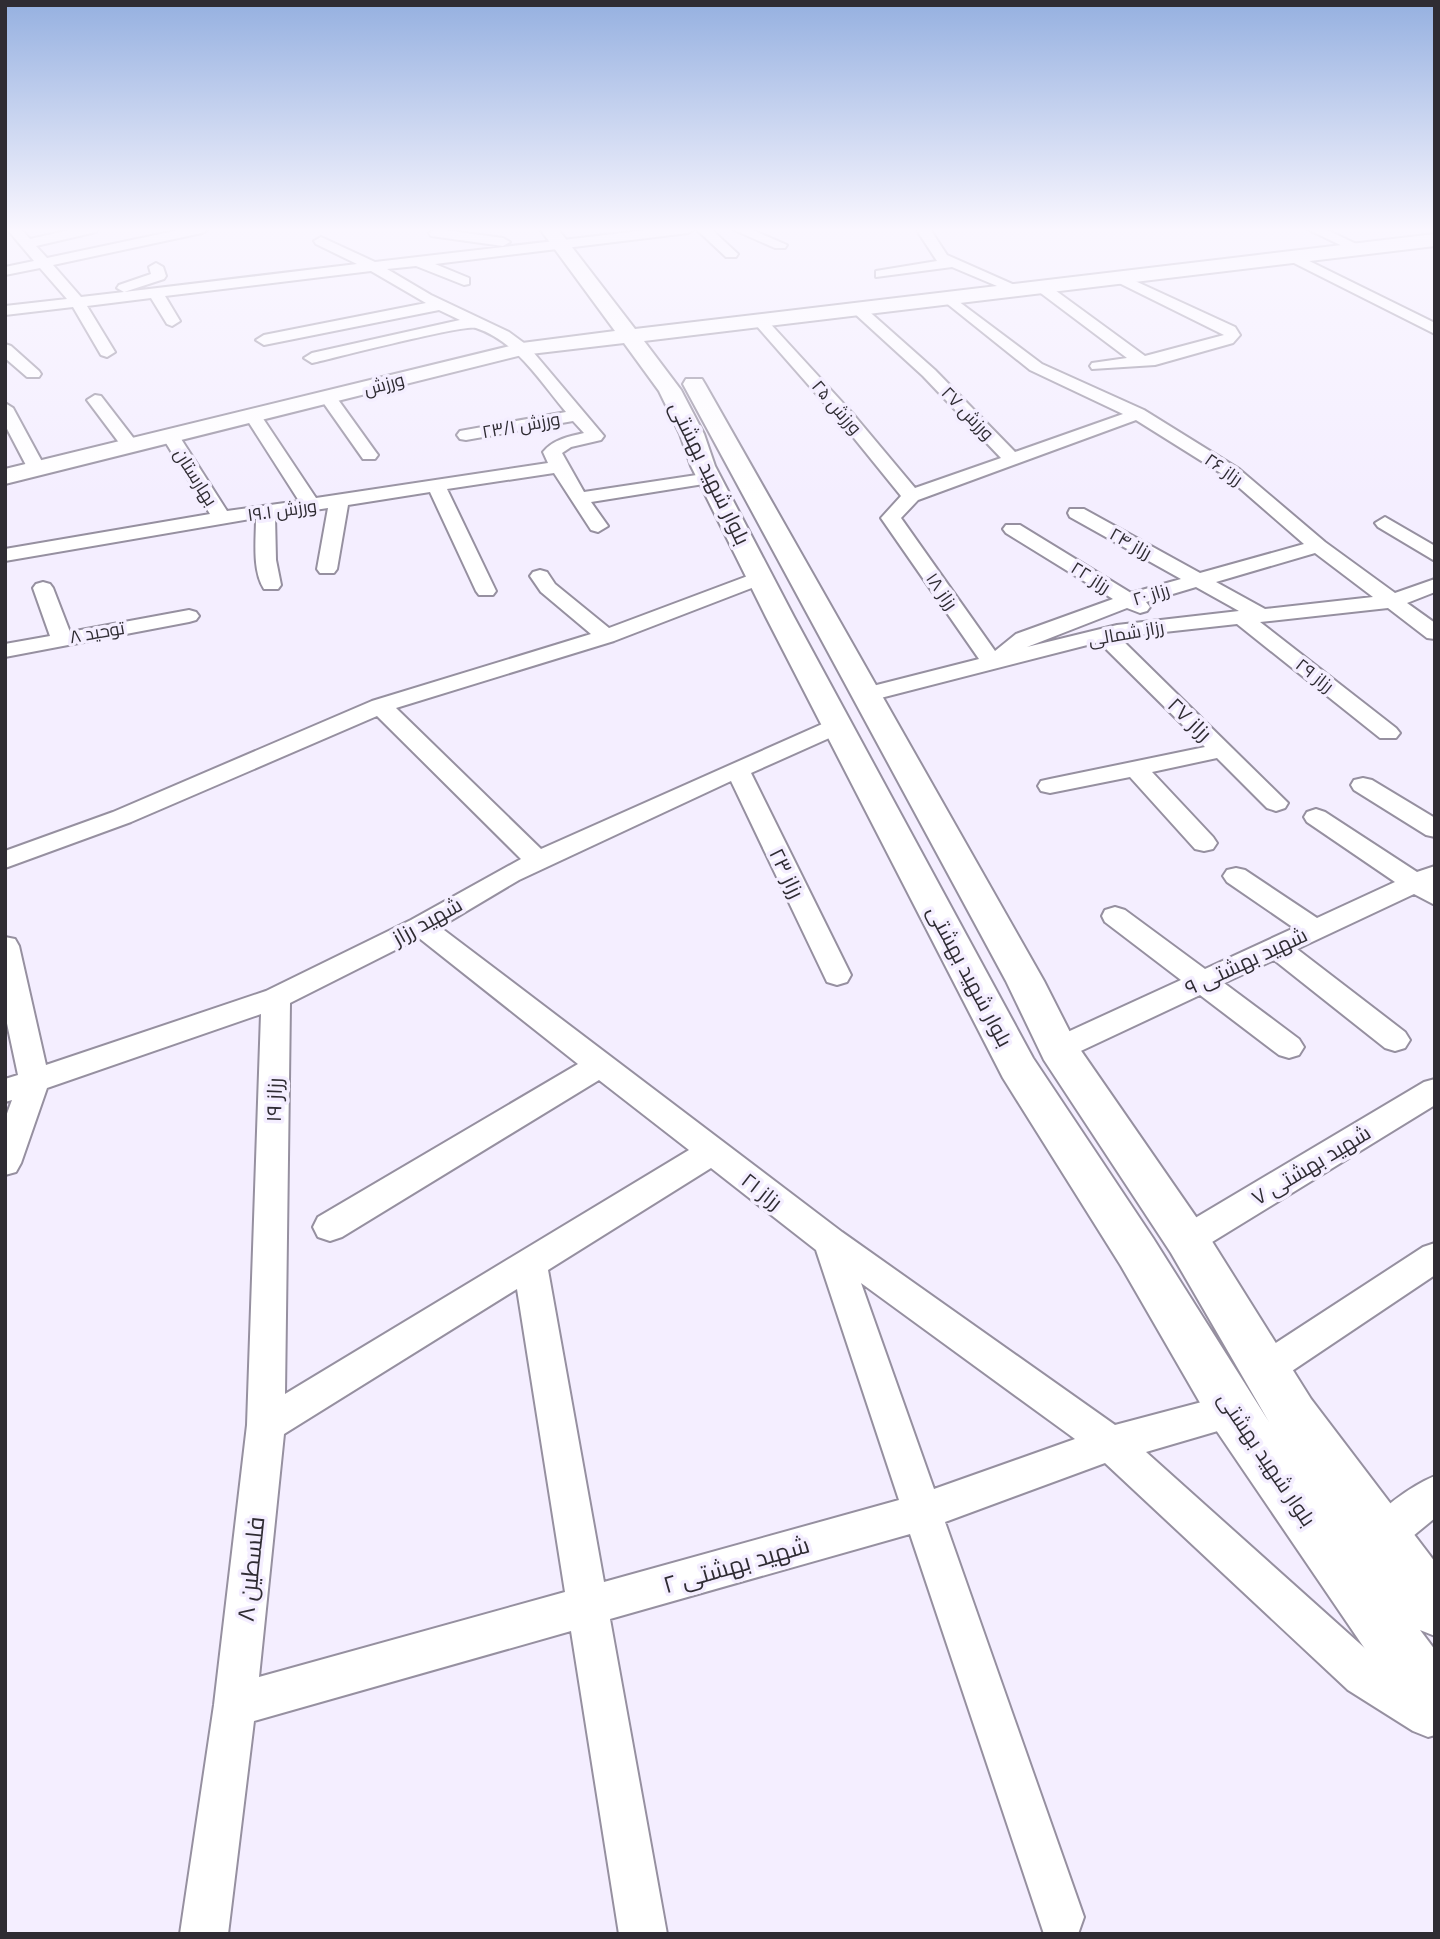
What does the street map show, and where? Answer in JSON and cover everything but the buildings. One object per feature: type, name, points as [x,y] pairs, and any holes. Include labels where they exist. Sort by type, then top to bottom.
[{"type":"main road","name":"بلوار شهید بهشتی","points":[[628,319],[670,390],[710,478],[767,591],[1018,1067],[1138,1252],[1232,1411],[1435,1700]]},
{"type":"main road","name":"ورزش","points":[[5,477],[129,444],[523,349],[774,319]]},
{"type":"main road","name":"بلوار شهید بهشتی","points":[[639,334],[693,384],[1025,981],[1058,1049],[1186,1240],[1293,1415],[1435,1608]]},
{"type":"main road","points":[[767,591],[812,600]]},
{"type":"street","points":[[5,325],[30,319]]},
{"type":"street","points":[[88,319],[107,352]]},
{"type":"street","points":[[264,340],[367,319]]},
{"type":"street","points":[[472,319],[504,335],[523,349],[595,436],[556,447],[552,452],[598,526]]},
{"type":"street","name":"ورزش ۲۷","points":[[870,319],[929,373],[1013,460]]},
{"type":"street","name":"رزاز ۲۶","points":[[976,319],[1036,367],[1138,414],[1233,473],[1318,545],[1435,633]]},
{"type":"street","points":[[1077,319],[1142,362]]},
{"type":"street","points":[[1098,366],[1142,362],[1228,340],[1232,335],[1230,330],[1208,319]]},
{"type":"street","points":[[1416,319],[1435,329]]},
{"type":"street","points":[[312,358],[475,321]]},
{"type":"street","name":"ورزش ۲۵","points":[[760,321],[848,418],[911,496]]},
{"type":"street","points":[[5,349],[33,374]]},
{"type":"street","points":[[328,398],[369,455]]},
{"type":"street","points":[[95,400],[129,444]]},
{"type":"street","points":[[5,408],[37,469]]},
{"type":"street","points":[[911,496],[1138,414]]},
{"type":"street","points":[[252,415],[311,505]]},
{"type":"street","name":"ورزش ۲۳/۱","points":[[466,435],[577,415]]},
{"type":"street","name":"بهارستان","points":[[170,435],[222,518]]},
{"type":"street","name":"ورزش ۱۹.۱","points":[[5,555],[222,518],[559,467]]},
{"type":"street","points":[[579,498],[710,478]]},
{"type":"street","points":[[437,487],[486,591]]},
{"type":"street","name":"رزاز ۱۸","points":[[911,496],[891,518],[993,663]]},
{"type":"street","points":[[327,569],[339,501]]},
{"type":"street","points":[[266,512],[266,560],[271,585]]},
{"type":"street","name":"رزاز ۲۴","points":[[1077,513],[1197,580],[1250,615]]},
{"type":"street","points":[[1385,523],[1435,555]]},
{"type":"street","name":"رزاز ۲۲","points":[[1013,528],[1169,625]]},
{"type":"street","name":"رزاز ۲۰","points":[[993,663],[1024,639],[1129,601],[1318,545]]},
{"type":"street","points":[[540,576],[548,588],[606,636]]},
{"type":"street","name":"رزاز شمالی","points":[[865,695],[1104,635],[1250,615],[1393,601],[1435,585]]},
{"type":"street","points":[[43,588],[62,639]]},
{"type":"street","points":[[5,860],[122,817],[380,706],[606,636],[767,591]]},
{"type":"street","name":"رزاز ۲۹","points":[[1250,615],[1388,733]]},
{"type":"street","name":"توحید ۸","points":[[5,652],[189,616]]},
{"type":"street","name":"رزاز ۲۷","points":[[1104,635],[1276,803]]},
{"type":"street","points":[[380,706],[538,861]]},
{"type":"street","name":"شهید رزاز","points":[[20,1086],[276,998],[421,926],[538,861],[837,726]]},
{"type":"street","points":[[1050,786],[1222,750]]},
{"type":"street","points":[[1135,768],[1204,843]]},
{"type":"street","name":"رزاز ۲۳","points":[[738,770],[837,975]]},
{"type":"street","points":[[1363,785],[1435,829]]},
{"type":"street","points":[[1315,817],[1428,884]]},
{"type":"street","points":[[1236,876],[1314,929]]},
{"type":"street","name":"شهید بهشتی ۹","points":[[1058,1049],[1314,929],[1428,884]]},
{"type":"street","points":[[1115,916],[1289,1048]]},
{"type":"street","name":"رزاز ۲۱","points":[[421,926],[830,1242],[1111,1444],[1363,1675],[1435,1720]]},
{"type":"street","points":[[5,946],[20,1086],[5,1163]]},
{"type":"street","points":[[1276,947],[1395,1040]]},
{"type":"street","name":"رزاز ۱۹","points":[[271,1203],[276,998]]},
{"type":"street","points":[[330,1227],[600,1065]]},
{"type":"street","name":"شهید بهشتی ۷","points":[[1186,1240],[1435,1090]]},
{"type":"street","points":[[266,1425],[712,1152]]},
{"type":"street","name":"فلسطین ۸","points":[[204,1934],[235,1705],[266,1425],[271,1203]]},
{"type":"street","points":[[830,1242],[1061,1917]]},
{"type":"street","points":[[1264,1370],[1435,1257]]},
{"type":"street","points":[[530,1265],[643,1934]]},
{"type":"street","name":"شهید بهشتی ۲","points":[[235,1705],[922,1512],[1111,1444],[1232,1411]]},
{"type":"street","points":[[1382,1536],[1435,1494]]}]
